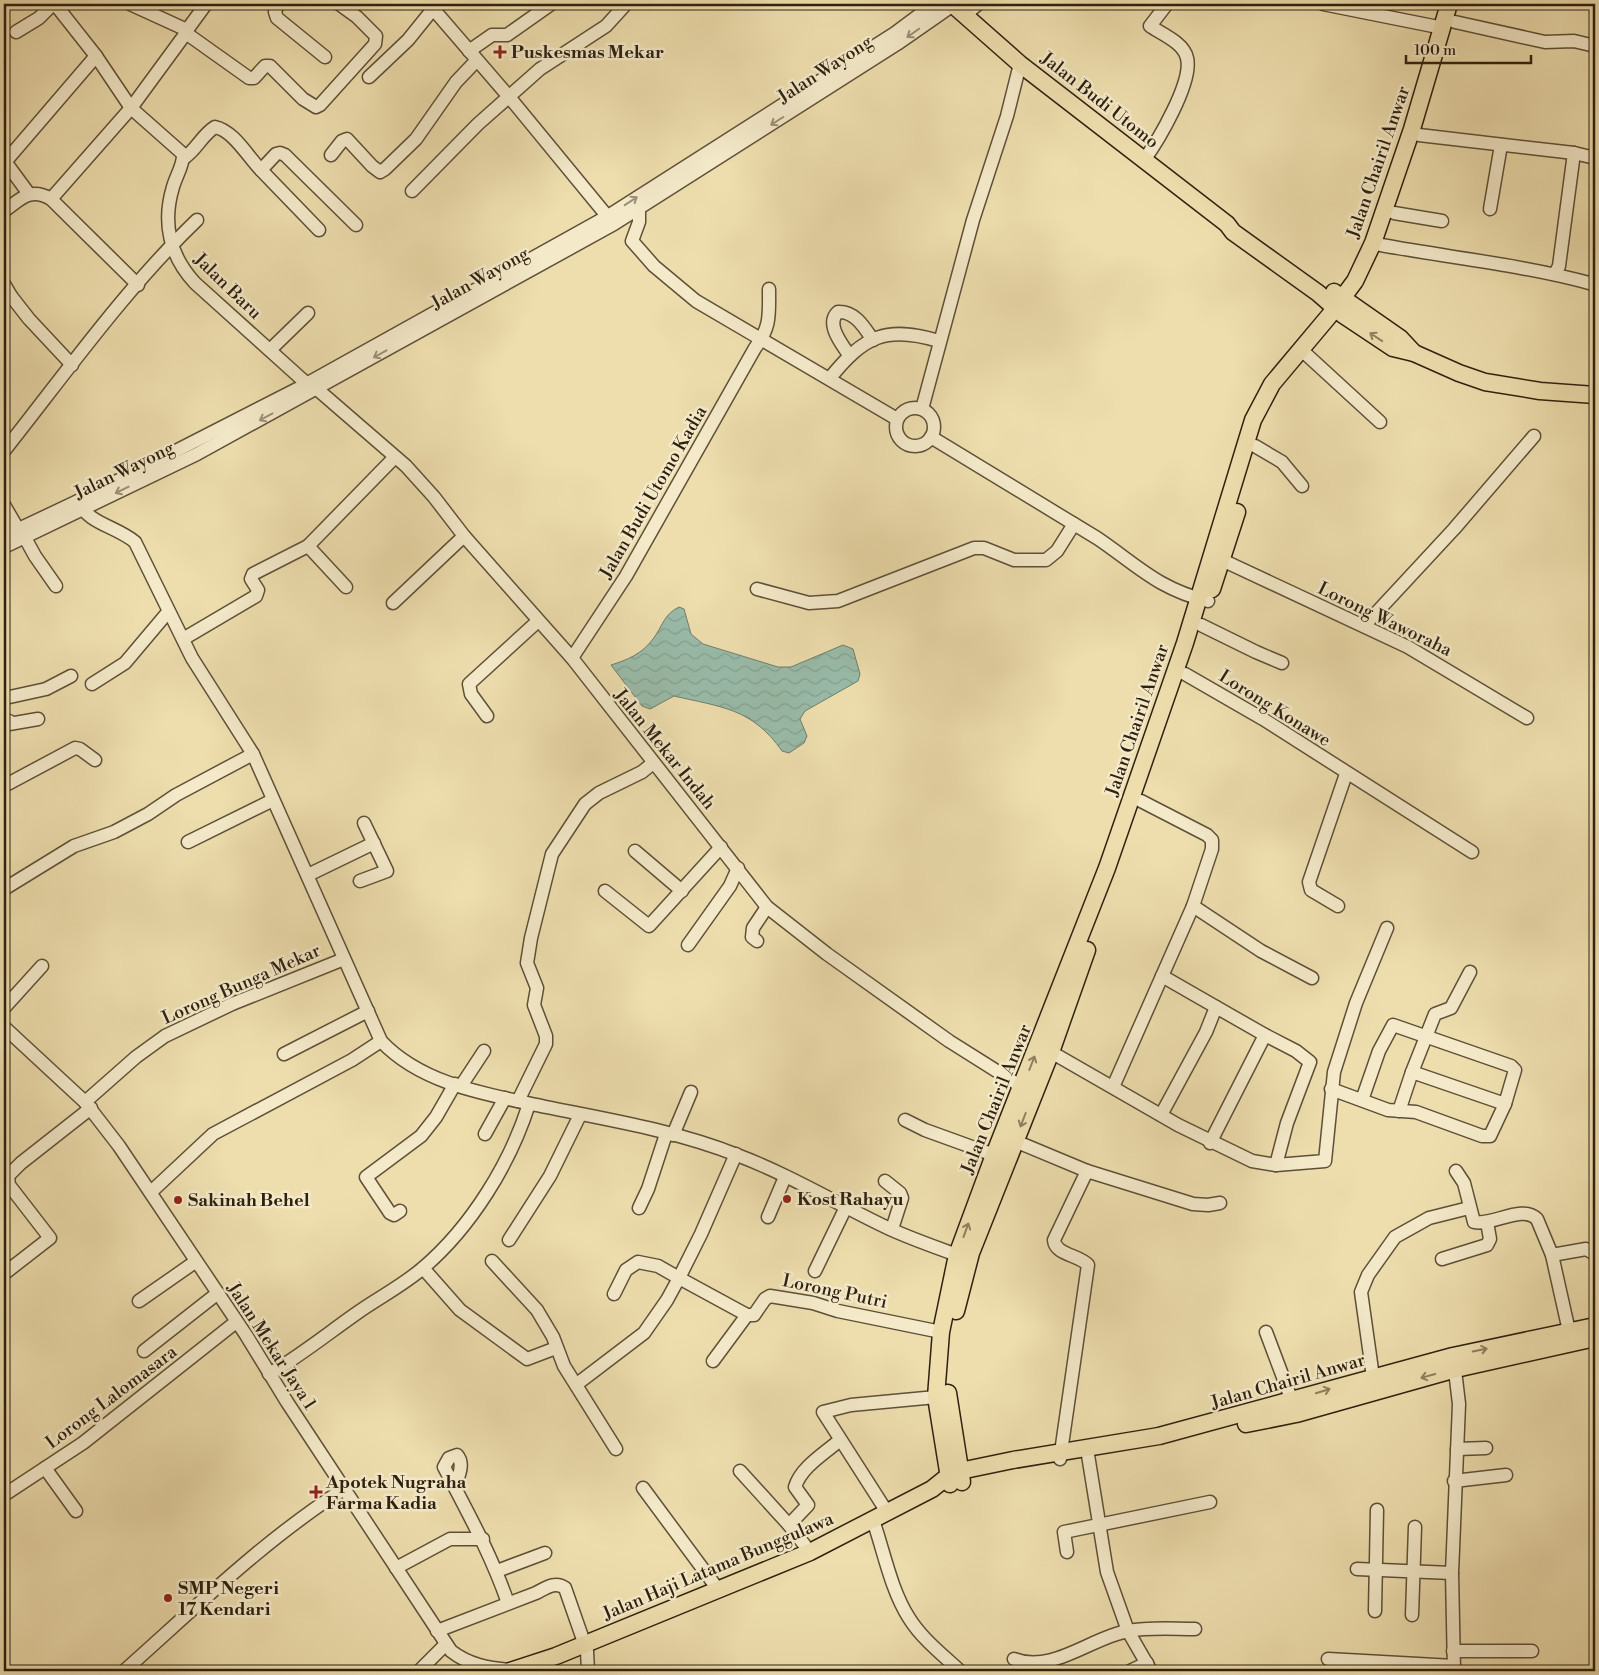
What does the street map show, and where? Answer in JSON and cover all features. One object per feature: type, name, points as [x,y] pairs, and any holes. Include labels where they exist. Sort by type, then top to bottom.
[{"type":"main road","name":"Jalan Chairil Anwar","points":[[1449,4],[1449,25]]},
{"type":"main road","name":"Jalan Chairil Anwar","points":[[951,1480],[947,1397],[948,1365],[959,1294],[971,1253],[1051,1052],[1063,1001],[1110,859],[1203,600],[1253,420],[1262,401],[1290,361],[1343,306],[1380,228],[1430,86],[1449,25],[1459,4]]},
{"type":"main road","name":"Jalan Budi Utomo","points":[[956,8],[1020,64],[1227,224],[1246,232],[1343,306],[1400,338],[1414,353],[1485,382],[1540,391],[1595,394]]},
{"type":"main road","name":"Jalan Chairil Anwar","points":[[951,1480],[936,1397],[941,1332],[957,1256],[994,1155],[1022,1087],[1063,1001],[1141,801],[1201,625],[1203,600],[1222,560],[1262,421],[1274,397],[1370,271],[1394,213],[1419,135],[1430,86]]},
{"type":"main road","name":"Jalan Chairil Anwar","points":[[951,1480],[1159,1436],[1292,1401],[1373,1377],[1571,1337],[1595,1326]]},
{"type":"main road","name":"Jalan Chairil Anwar","points":[[1571,1337],[1595,1338]]},
{"type":"main road","name":"Jalan Chairil Anwar","points":[[1061,1456],[1088,1455],[1156,1445],[1296,1414],[1454,1362]]},
{"type":"main road","name":"Jalan Haji Latama Bunggulawa","points":[[510,1670],[526,1667],[717,1588],[810,1552],[951,1480]]},
{"type":"street","points":[[16,32],[39,18],[54,4],[96,56],[131,108],[152,128],[177,146],[184,158],[195,150],[214,127],[226,132],[319,230]]},
{"type":"street","points":[[130,4],[186,31],[249,78],[254,78],[265,66],[270,66],[303,98],[316,107],[320,105],[375,44],[376,36],[371,29],[339,4]]},
{"type":"street","points":[[51,198],[131,108],[206,4]]},
{"type":"street","points":[[278,4],[275,12],[277,18],[325,57]]},
{"type":"street","points":[[331,155],[342,141],[347,139],[372,166],[380,172],[385,169],[416,139],[473,55],[492,35],[507,35],[551,4]]},
{"type":"street","points":[[412,191],[468,132],[510,98],[540,69],[606,26],[626,4]]},
{"type":"street","name":"Jalan Wayong","points":[[4,536],[21,532],[197,454],[312,386],[611,220],[895,33],[934,4]]},
{"type":"street","points":[[956,8],[978,4]]},
{"type":"street","points":[[1144,160],[1165,128],[1187,71],[1187,58],[1183,50],[1175,42],[1150,26],[1168,4]]},
{"type":"street","points":[[1323,4],[1545,42],[1574,41],[1595,46]]},
{"type":"street","points":[[369,77],[408,40],[436,7],[473,55],[611,220]]},
{"type":"street","name":"Jalan Wayong","points":[[611,220],[639,208],[956,8]]},
{"type":"street","points":[[29,194],[5,161],[96,56]]},
{"type":"street","points":[[922,409],[973,220],[1007,116],[1020,64]]},
{"type":"street","points":[[1419,135],[1574,153],[1595,158]]},
{"type":"street","points":[[1490,209],[1501,145]]},
{"type":"street","points":[[261,170],[280,152],[356,224]]},
{"type":"street","points":[[1555,274],[1559,266],[1574,153]]},
{"type":"street","name":"Jalan Baru","points":[[184,158],[171,197],[171,245],[179,264],[195,283],[312,386]]},
{"type":"street","points":[[4,211],[29,194],[39,193],[51,198],[138,284]]},
{"type":"street","points":[[639,208],[639,222],[632,241],[654,266],[696,301],[761,341],[830,378],[897,419]]},
{"type":"street","points":[[1394,213],[1442,221]]},
{"type":"street","points":[[4,451],[138,284],[171,245],[197,220]]},
{"type":"street","points":[[1381,245],[1555,274],[1594,284]]},
{"type":"street","points":[[4,284],[7,298],[72,365]]},
{"type":"street","name":"Jalan Budi Utomo Kadia","points":[[572,658],[626,576],[766,332],[770,319],[769,289]]},
{"type":"street","points":[[849,356],[833,323],[834,317],[838,312],[847,313],[858,320],[873,340]]},
{"type":"street","points":[[270,349],[308,314]]},
{"type":"street","points":[[830,378],[849,356],[873,340],[902,332],[939,341]]},
{"type":"street","points":[[1307,355],[1380,422]]},
{"type":"street","name":"Jalan Wayong","points":[[80,505],[189,443],[312,386]]},
{"type":"street","name":"Jalan Mekar Indah","points":[[312,386],[395,457],[434,497],[464,536],[572,658],[652,763],[738,868],[767,907],[827,954],[949,1041],[1022,1087]]},
{"type":"street","points":[[908,409],[922,409],[932,418],[934,431],[931,437],[920,446],[905,444],[898,437],[895,428],[897,419],[908,409]]},
{"type":"street","points":[[1364,626],[1454,529],[1534,436]]},
{"type":"street","points":[[931,437],[1074,524],[1160,584],[1203,600]]},
{"type":"street","points":[[189,443],[197,454]]},
{"type":"street","points":[[1255,446],[1282,462],[1302,486]]},
{"type":"street","points":[[183,639],[256,596],[258,590],[251,579],[253,574],[308,546],[395,457]]},
{"type":"street","points":[[4,505],[56,586]]},
{"type":"street","points":[[80,505],[92,518],[120,530],[135,542],[192,658],[228,710],[253,754],[381,1041],[410,1066],[458,1085],[517,1101],[669,1134],[736,1154],[892,1230],[957,1256]]},
{"type":"street","points":[[757,589],[809,603],[822,603],[849,598],[974,548],[984,548],[1014,560],[1046,560],[1057,551],[1074,524]]},
{"type":"street","name":"Jalan Wayong","points":[[4,547],[21,532]]},
{"type":"street","points":[[393,603],[464,536]]},
{"type":"street","points":[[308,546],[346,587]]},
{"type":"street","name":"Lorong Waworaha","points":[[1222,560],[1364,626],[1440,664],[1527,718]]},
{"type":"street","points":[[92,684],[125,663],[168,612]]},
{"type":"street","points":[[487,716],[471,694],[469,684],[538,621]]},
{"type":"street","points":[[1201,625],[1282,663]]},
{"type":"street","name":"Lorong Konawe","points":[[1185,674],[1263,719],[1346,774],[1472,852]]},
{"type":"street","points":[[38,719],[9,724],[6,720],[4,695],[46,689],[71,676]]},
{"type":"street","points":[[4,786],[75,748],[80,749],[96,760]]},
{"type":"street","points":[[4,889],[74,846],[114,832],[148,814],[176,795],[253,754]]},
{"type":"street","points":[[485,1134],[517,1101],[546,1044],[546,1036],[534,1005],[537,988],[527,963],[532,933],[552,854],[585,804],[599,793],[642,772],[652,763]]},
{"type":"street","points":[[1338,906],[1311,890],[1310,882],[1346,774]]},
{"type":"street","points":[[188,842],[273,800]]},
{"type":"street","points":[[1113,1087],[1193,906],[1212,849],[1212,840],[1207,835],[1141,801]]},
{"type":"street","points":[[360,881],[387,871],[364,823]]},
{"type":"street","points":[[308,875],[374,844]]},
{"type":"street","points":[[605,891],[649,926],[721,847]]},
{"type":"street","points":[[635,852],[682,891]]},
{"type":"street","points":[[688,945],[730,886],[738,868]]},
{"type":"street","points":[[1193,906],[1260,951],[1312,978]]},
{"type":"street","points":[[757,941],[752,937],[752,930],[767,907]]},
{"type":"street","points":[[1051,1052],[1210,1143],[1252,1161],[1276,1165],[1324,1161],[1334,1072],[1356,1003],[1387,928]]},
{"type":"street","name":"Lorong Bunga Mekar","points":[[5,1273],[50,1238],[9,1185],[8,1176],[21,1163],[88,1105],[136,1057],[165,1036],[232,1004],[344,959]]},
{"type":"street","points":[[4,1008],[42,966]]},
{"type":"street","points":[[1398,1111],[1424,1037],[1435,1014],[1448,1009],[1453,1004],[1470,972]]},
{"type":"street","points":[[1162,976],[1264,1035],[1296,1051],[1310,1062],[1287,1123],[1276,1165]]},
{"type":"street","points":[[1161,1115],[1206,1032],[1216,1007]]},
{"type":"street","points":[[284,1054],[368,1011]]},
{"type":"street","points":[[1331,1089],[1388,1110],[1416,1112],[1490,1136],[1496,1128],[1515,1071],[1513,1067],[1424,1037],[1395,1024],[1391,1026],[1362,1100]]},
{"type":"street","name":"Jalan Mekar Jaya 1","points":[[4,1027],[88,1105],[151,1192],[451,1651],[468,1662],[491,1669],[510,1670]]},
{"type":"street","points":[[1210,1143],[1264,1035]]},
{"type":"street","points":[[151,1192],[213,1134],[232,1121],[352,1060],[381,1041]]},
{"type":"street","points":[[400,1211],[394,1214],[390,1213],[366,1177],[413,1144],[425,1132],[484,1051]]},
{"type":"street","points":[[1412,1072],[1505,1104]]},
{"type":"street","points":[[639,1208],[669,1134],[691,1092]]},
{"type":"street","points":[[269,1374],[306,1352],[358,1312],[392,1292],[423,1268],[444,1248],[491,1187],[515,1142],[517,1101]]},
{"type":"street","points":[[509,1240],[550,1176],[580,1115]]},
{"type":"street","points":[[905,1120],[925,1130],[994,1155]]},
{"type":"street","points":[[1015,1142],[1087,1171],[1193,1204],[1208,1205],[1220,1203]]},
{"type":"street","points":[[577,1384],[630,1346],[644,1333],[668,1300],[701,1234],[736,1154]]},
{"type":"street","points":[[1061,1456],[1088,1265],[1083,1260],[1058,1249],[1054,1240],[1056,1231],[1087,1171]]},
{"type":"street","points":[[1456,1171],[1464,1183],[1474,1222],[1487,1222],[1524,1214],[1533,1215],[1541,1225],[1552,1254],[1571,1337]]},
{"type":"street","points":[[768,1217],[785,1177]]},
{"type":"street","points":[[885,1181],[900,1193],[902,1198],[892,1230]]},
{"type":"street","points":[[815,1271],[846,1207]]},
{"type":"street","points":[[1373,1377],[1361,1292],[1368,1274],[1382,1252],[1395,1237],[1430,1218],[1469,1208]]},
{"type":"street","points":[[1442,1259],[1487,1245],[1490,1239],[1487,1222]]},
{"type":"street","points":[[1552,1254],[1586,1249],[1595,1254]]},
{"type":"street","points":[[139,1301],[195,1262]]},
{"type":"street","points":[[492,1262],[537,1310],[553,1338],[564,1366],[616,1449]]},
{"type":"street","points":[[614,1294],[626,1270],[638,1262],[658,1266],[747,1315],[713,1361]]},
{"type":"street","points":[[423,1268],[460,1310],[493,1332],[520,1355],[527,1359],[556,1348]]},
{"type":"street","points":[[144,1351],[218,1293]]},
{"type":"street","name":"Lorong Putri","points":[[747,1315],[754,1315],[765,1299],[770,1296],[813,1303],[838,1311],[941,1332]]},
{"type":"street","name":"Lorong Lalomasara","points":[[4,1495],[83,1443],[236,1322]]},
{"type":"street","points":[[1266,1332],[1292,1401]]},
{"type":"street","points":[[1328,1659],[1454,1669],[1452,1573],[1454,1481],[1459,1404],[1454,1362]]},
{"type":"street","points":[[936,1397],[851,1405],[824,1411],[823,1413],[840,1440],[880,1516],[888,1566],[908,1617],[918,1630],[960,1671]]},
{"type":"street","points":[[790,1525],[808,1505],[795,1489],[796,1483],[812,1464],[840,1440]]},
{"type":"street","points":[[1457,1449],[1486,1448]]},
{"type":"street","points":[[1088,1455],[1098,1523],[1108,1572],[1128,1631],[1149,1667],[1130,1671]]},
{"type":"street","points":[[45,1468],[76,1511]]},
{"type":"street","points":[[740,1471],[790,1525],[810,1552]]},
{"type":"street","points":[[1454,1481],[1506,1475]]},
{"type":"street","points":[[454,1486],[483,1539],[508,1603]]},
{"type":"street","points":[[643,1488],[717,1588]]},
{"type":"street","points":[[124,1671],[216,1589],[308,1514],[344,1489]]},
{"type":"street","points":[[1067,1552],[1064,1532],[1098,1523],[1210,1502]]},
{"type":"street","points":[[1375,1612],[1377,1510]]},
{"type":"street","points":[[1412,1615],[1415,1527]]},
{"type":"street","points":[[396,1568],[450,1539],[483,1539]]},
{"type":"street","points":[[497,1571],[546,1553]]},
{"type":"street","points":[[1357,1569],[1414,1573],[1452,1573]]},
{"type":"street","points":[[437,1630],[536,1594],[549,1586],[563,1586],[587,1651],[588,1671]]},
{"type":"street","points":[[1014,1658],[1027,1663],[1046,1660],[1128,1631],[1195,1629]]},
{"type":"street","points":[[419,1671],[446,1644]]},
{"type":"street","points":[[1453,1651],[1532,1651]]},
{"type":"water","points":[[679,607],[684,609],[691,634],[703,644],[778,667],[791,667],[843,645],[853,649],[860,674],[858,681],[805,711],[800,719],[807,736],[804,743],[789,753],[782,751],[759,726],[747,718],[721,707],[674,696],[650,709],[642,706],[611,665],[628,659],[644,649],[653,639],[666,617]]},
{"type":"place","name":"Puskesmas Mekar","points":[[500,52]]},
{"type":"place","name":"Kost Rahayu","points":[[787,1199]]},
{"type":"place","name":"Sakinah Behel","points":[[178,1200]]},
{"type":"place","name":"Apotek Nugraha Farma Kadia","points":[[316,1492]]},
{"type":"place","name":"SMP Negeri 17 Kendari","points":[[168,1598]]}]
